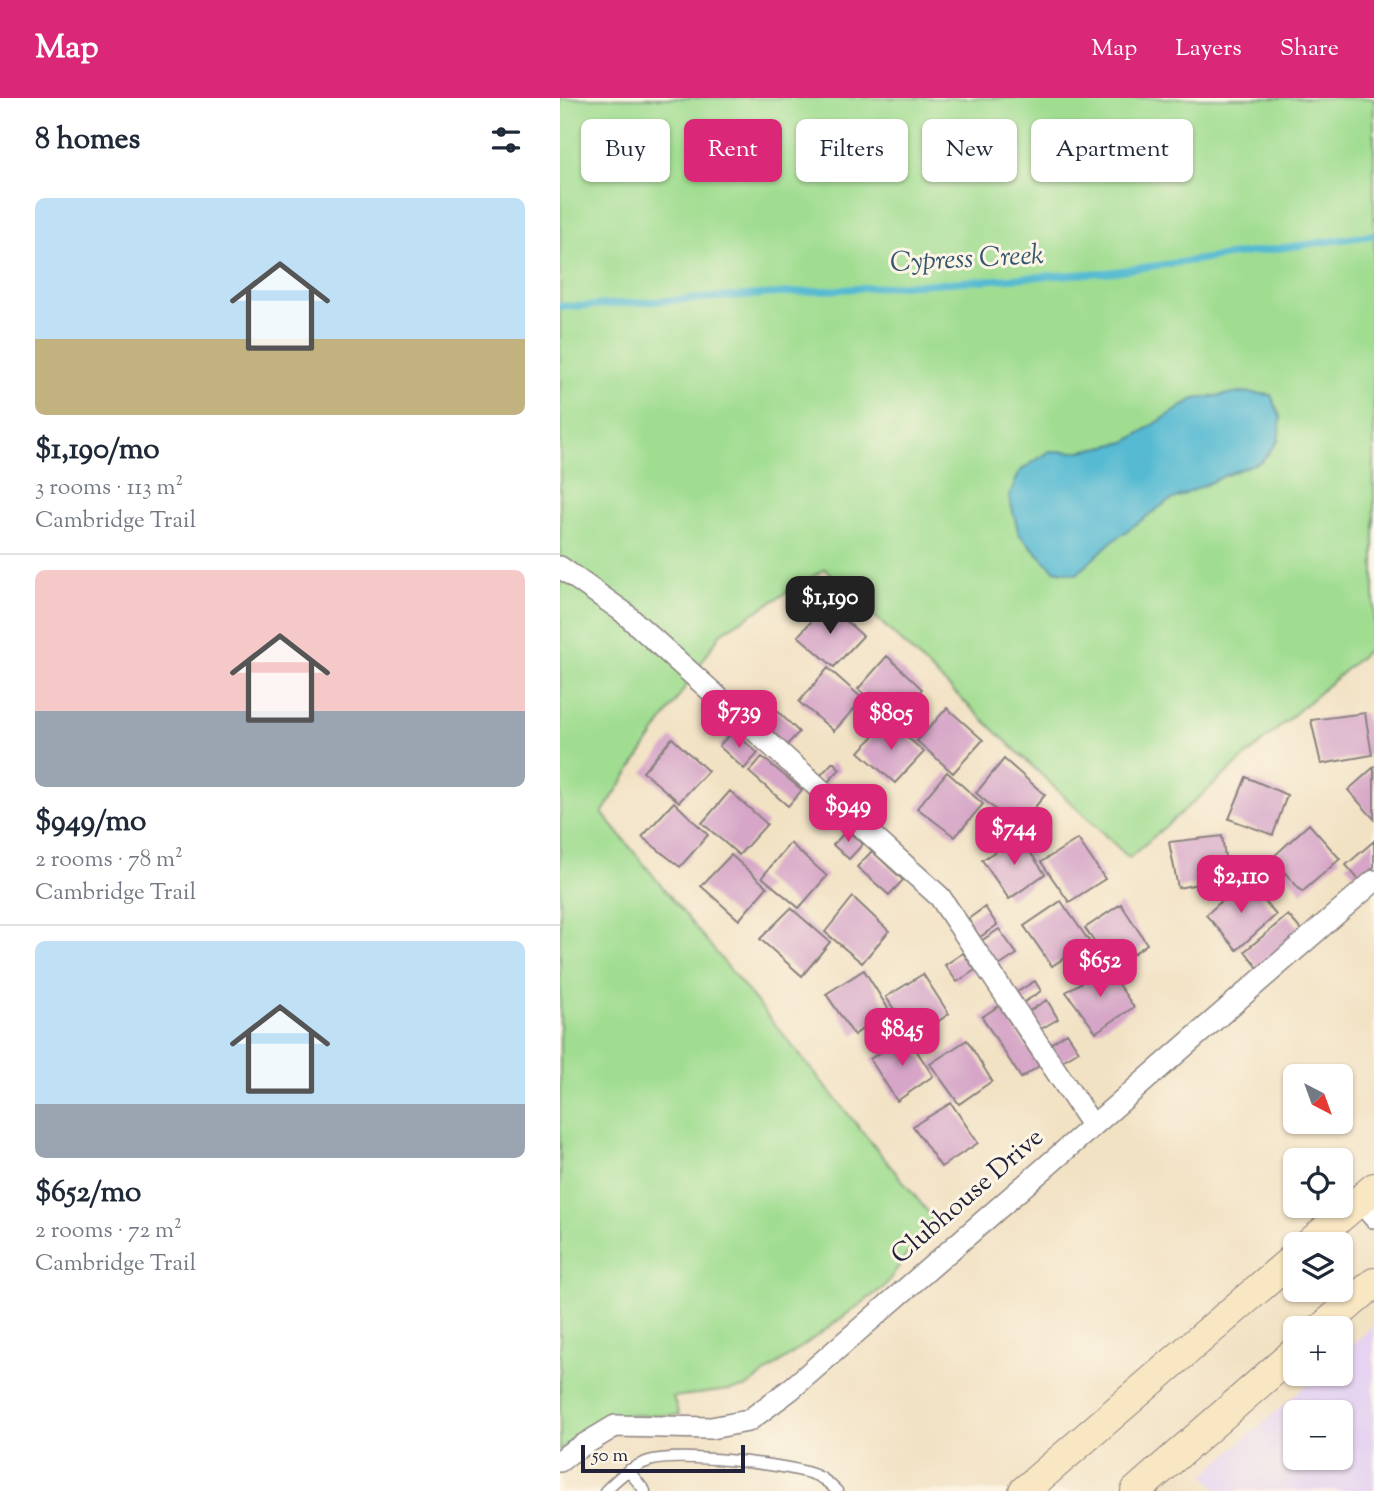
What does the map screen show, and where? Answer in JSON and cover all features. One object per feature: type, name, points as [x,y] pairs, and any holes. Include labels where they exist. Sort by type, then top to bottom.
[{"type":"main road","points":[[1326,1232],[1369,1202]]},
{"type":"main road","points":[[1024,1491],[1283,1267]]},
{"type":"main road","points":[[1336,1316],[1374,1283]]},
{"type":"main road","points":[[1136,1491],[1283,1362]]},
{"type":"street","points":[[560,567],[622,611],[940,897],[1092,1125]]},
{"type":"street","name":"Clubhouse Drive","points":[[560,1461],[570,1452],[615,1426],[711,1428],[748,1421],[791,1390],[1374,881]]},
{"type":"lane","points":[[605,1491],[628,1469],[653,1460],[689,1458],[792,1468],[818,1476],[837,1491]]},
{"type":"lane","points":[[628,1469],[645,1491]]},
{"type":"shaded area","points":[[1374,1325],[1374,1491],[1219,1491],[1204,1475],[1283,1406],[1283,1470],[1353,1470],[1353,1400],[1289,1400],[1305,1386],[1353,1386],[1353,1344]]},
{"type":"green space","points":[[560,98],[1374,98],[1374,645],[1129,858],[825,569],[721,633],[602,813],[933,1218],[884,1287],[745,1388],[673,1397],[679,1415],[628,1415],[585,1429],[560,1451]]},
{"type":"water","points":[[1243,392],[1271,395],[1281,418],[1278,441],[1262,461],[1167,502],[1110,543],[1077,574],[1054,570],[1019,534],[1009,496],[1020,471],[1050,451],[1076,452],[1126,442],[1194,399]]},
{"type":"building","points":[[827,604],[863,636],[834,667],[798,636]]},
{"type":"building","points":[[887,656],[922,689],[894,720],[858,689]]},
{"type":"building","points":[[828,668],[863,699],[834,731],[799,702]]},
{"type":"building","points":[[769,703],[799,732],[785,747],[755,719]]},
{"type":"building","points":[[947,708],[983,740],[953,773],[917,741]]},
{"type":"building","points":[[1365,713],[1372,755],[1321,764],[1311,720]]},
{"type":"building","points":[[888,720],[924,752],[895,783],[859,752]]},
{"type":"building","points":[[733,731],[758,753],[744,769],[719,746]]},
{"type":"building","points":[[672,738],[708,771],[679,802],[643,772]]},
{"type":"building","points":[[762,757],[802,790],[788,806],[749,772]]},
{"type":"building","points":[[1004,759],[1045,795],[1017,828],[976,793]]},
{"type":"building","points":[[833,762],[840,769],[826,784],[819,777]]},
{"type":"building","points":[[1374,767],[1374,819],[1348,790]]},
{"type":"building","points":[[947,772],[983,804],[955,837],[917,808]]},
{"type":"building","points":[[1246,777],[1287,795],[1273,835],[1229,819]]},
{"type":"building","points":[[730,791],[767,824],[739,855],[702,823]]},
{"type":"building","points":[[674,802],[708,835],[680,867],[642,837]]},
{"type":"building","points":[[1309,824],[1340,859],[1302,892],[1272,858]]},
{"type":"building","points":[[847,830],[863,844],[849,859],[833,845]]},
{"type":"building","points":[[1019,836],[1045,874],[1009,899],[982,860]]},
{"type":"building","points":[[1222,836],[1228,878],[1178,888],[1169,842]]},
{"type":"building","points":[[1078,839],[1105,879],[1069,902],[1041,862]]},
{"type":"building","points":[[1374,841],[1374,867],[1359,880],[1346,865]]},
{"type":"building","points":[[790,843],[827,876],[799,908],[762,877]]},
{"type":"building","points":[[872,851],[903,880],[889,895],[857,867]]},
{"type":"building","points":[[731,855],[767,887],[739,920],[701,886]]},
{"type":"building","points":[[1246,879],[1276,915],[1237,950],[1206,915]]},
{"type":"building","points":[[853,897],[889,931],[862,963],[825,932]]},
{"type":"building","points":[[1061,901],[1089,941],[1052,966],[1024,926]]},
{"type":"building","points":[[1121,904],[1147,944],[1112,969],[1085,928]]},
{"type":"building","points":[[985,907],[997,925],[980,937],[968,919]]},
{"type":"building","points":[[791,908],[830,942],[802,976],[760,939]]},
{"type":"building","points":[[1288,915],[1302,931],[1258,968],[1245,951]]},
{"type":"building","points":[[999,929],[1017,954],[999,966],[981,941]]},
{"type":"building","points":[[963,953],[975,970],[957,982],[945,965]]},
{"type":"building","points":[[1106,967],[1134,1007],[1096,1032],[1066,992]]},
{"type":"building","points":[[864,970],[889,1010],[854,1035],[826,994]]},
{"type":"building","points":[[923,974],[949,1014],[913,1038],[886,997]]},
{"type":"building","points":[[1035,981],[1041,991],[1023,1003],[1017,992]]},
{"type":"building","points":[[1047,1000],[1058,1019],[1041,1029],[1029,1011]]},
{"type":"building","points":[[999,1006],[1039,1066],[1021,1078],[982,1017]]},
{"type":"building","points":[[1067,1033],[1079,1051],[1061,1062],[1049,1045]]},
{"type":"building","points":[[907,1036],[933,1076],[897,1101],[870,1059]]},
{"type":"building","points":[[967,1040],[992,1081],[959,1104],[930,1064]]},
{"type":"building","points":[[951,1103],[978,1143],[941,1167],[913,1126]]},
{"type":"waterway","name":"Cypress Creek","points":[[560,306],[1111,272],[1374,235]]}]
